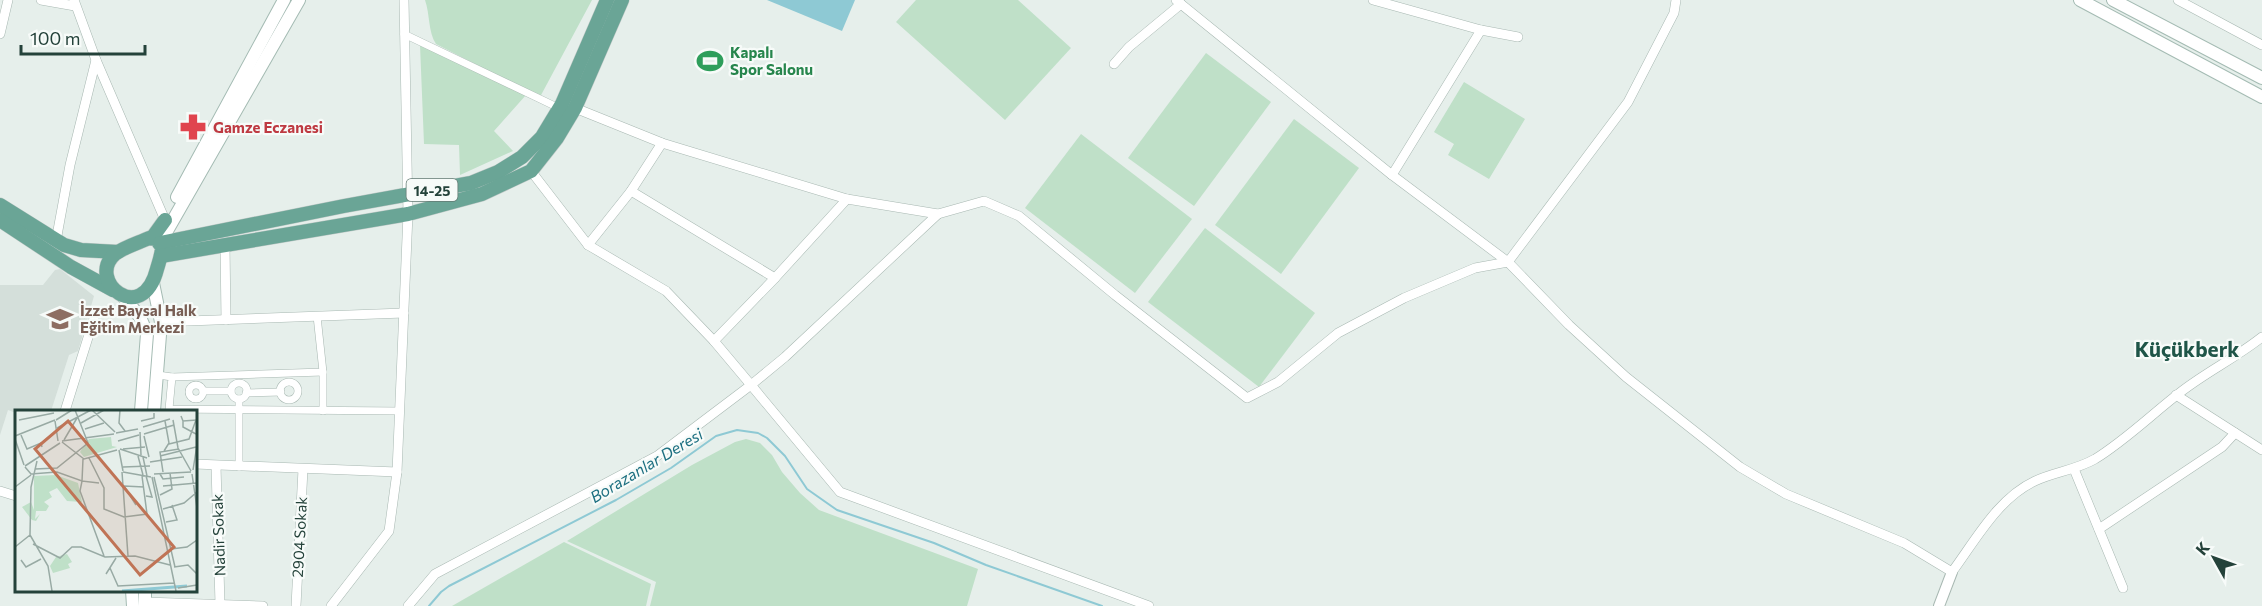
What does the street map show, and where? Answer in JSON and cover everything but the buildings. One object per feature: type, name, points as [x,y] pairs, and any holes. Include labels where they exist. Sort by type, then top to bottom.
[{"type":"main road","points":[[158,245],[299,0]]},
{"type":"main road","name":"14-25","points":[[0,205],[56,241],[81,250],[118,252],[471,183],[498,172],[522,157],[542,137],[559,108],[607,0]]},
{"type":"main road","name":"14-25","points":[[225,244],[408,214],[482,194],[531,171],[557,138],[575,108],[622,0]]},
{"type":"main road","points":[[2080,0],[2262,97]]},
{"type":"main road","points":[[2113,0],[2262,78]]},
{"type":"main road","points":[[154,410],[160,322],[153,283],[158,245],[165,220],[281,1]]},
{"type":"main road","points":[[0,219],[71,267],[118,293],[133,297],[142,295],[153,283]]},
{"type":"main road","points":[[158,245],[225,244]]},
{"type":"main road","points":[[118,252],[111,259],[106,274],[108,281],[140,317],[147,334],[141,410]]},
{"type":"main road","points":[[132,591],[133,606]]},
{"type":"street","points":[[0,34],[8,0]]},
{"type":"street","points":[[41,0],[75,3],[96,60],[165,220]]},
{"type":"street","points":[[331,606],[389,531],[398,472],[408,214],[404,0]]},
{"type":"street","points":[[1373,0],[1481,30],[1518,37]]},
{"type":"street","points":[[575,108],[662,143],[847,199],[938,214],[984,201],[1020,216],[1115,295],[1247,398],[1278,382],[1338,333],[1385,308],[1475,268],[1508,262],[1628,102],[1674,13],[1676,0]]},
{"type":"street","points":[[2178,0],[2260,40]]},
{"type":"street","points":[[1114,63],[1179,2],[1392,175],[1508,262],[1569,325],[1626,378],[1740,467],[1786,494],[1904,543],[1952,572]]},
{"type":"street","points":[[1392,175],[1481,30]]},
{"type":"street","points":[[404,34],[559,108]]},
{"type":"street","points":[[56,241],[70,165],[96,60]]},
{"type":"street","points":[[588,245],[631,190],[662,143]]},
{"type":"street","points":[[531,171],[588,245],[666,291],[714,341],[840,492],[1149,606]]},
{"type":"street","points":[[631,190],[776,278]]},
{"type":"street","points":[[714,341],[776,278],[847,199]]},
{"type":"street","points":[[408,606],[435,574],[657,456],[785,357],[938,214]]},
{"type":"street","points":[[225,244],[226,320]]},
{"type":"street","points":[[65,410],[96,312]]},
{"type":"street","points":[[160,322],[404,313]]},
{"type":"street","points":[[317,316],[323,372],[324,411]]},
{"type":"street","points":[[1939,606],[1952,572],[1978,536],[2011,498],[2036,480],[2074,469],[2112,447],[2176,395],[2262,337]]},
{"type":"street","points":[[158,375],[172,377],[323,372]]},
{"type":"street","points":[[287,373],[289,383]]},
{"type":"street","points":[[240,375],[240,384]]},
{"type":"street","points":[[198,376],[197,385],[203,392]]},
{"type":"street","points":[[172,377],[169,409],[400,411]]},
{"type":"street","points":[[288,400],[281,392],[282,387],[289,383]]},
{"type":"street","points":[[288,400],[296,397],[298,392],[296,386],[289,383]]},
{"type":"street","points":[[240,384],[233,386],[231,391],[234,398],[244,397],[246,393]]},
{"type":"street","points":[[240,384],[244,386],[246,393]]},
{"type":"street","points":[[196,399],[190,396],[189,392],[192,386],[197,385]]},
{"type":"street","points":[[203,392],[231,391]]},
{"type":"street","points":[[196,399],[203,392]]},
{"type":"street","points":[[246,393],[281,392]]},
{"type":"street","points":[[2176,395],[2262,450]]},
{"type":"street","points":[[196,399],[197,409]]},
{"type":"street","points":[[239,399],[239,467]]},
{"type":"street","points":[[285,410],[288,400]]},
{"type":"street","points":[[2099,529],[2222,447],[2235,434]]},
{"type":"street","points":[[196,464],[398,472]]},
{"type":"street","name":"Nadir Sokak","points":[[216,466],[220,604]]},
{"type":"street","name":"2904 Sokak","points":[[296,606],[303,469]]},
{"type":"street","points":[[2074,469],[2123,588]]},
{"type":"street","points":[[0,491],[15,496]]},
{"type":"street","points":[[145,599],[263,606]]},
{"type":"shaded area","points":[[60,269],[94,296],[78,351],[69,355],[51,410],[15,410],[15,413],[8,410],[0,435],[0,285],[43,285],[55,270]]},
{"type":"green space","points":[[425,0],[592,0],[540,97],[436,44]]},
{"type":"green space","points":[[916,0],[1018,0],[1071,48],[1005,120],[896,22]]},
{"type":"green space","points":[[420,45],[526,95],[494,131],[513,151],[460,175],[459,145],[424,144]]},
{"type":"green space","points":[[1206,53],[1271,102],[1194,206],[1128,158]]},
{"type":"green space","points":[[1464,82],[1525,119],[1489,179],[1448,155],[1454,144],[1434,132]]},
{"type":"green space","points":[[1294,119],[1359,168],[1281,274],[1215,225]]},
{"type":"green space","points":[[1081,134],[1192,219],[1135,293],[1025,208]]},
{"type":"green space","points":[[1205,228],[1315,313],[1259,387],[1148,302]]},
{"type":"green space","points":[[746,439],[760,443],[772,455],[782,472],[800,493],[819,510],[978,569],[967,606],[650,606],[656,582],[567,541],[692,465],[735,442]]},
{"type":"green space","points":[[564,542],[651,584],[646,606],[452,606]]},
{"type":"water","points":[[767,0],[855,0],[842,31]]},
{"type":"waterway","name":"Borazanlar Deresi","points":[[429,606],[449,586],[616,500],[671,468],[716,436],[737,430],[758,433],[767,438],[785,456],[807,489],[837,510],[934,543],[986,565],[1102,606]]},
{"type":"place","name":"Kapalı Spor Salonu","points":[[710,61]]},
{"type":"place","name":"Gamze Eczanesi","points":[[193,127]]},
{"type":"place","name":"İzzet Baysal Halk Eğitim Merkezi","points":[[60,319]]},
{"type":"district","name":"Küçükberk","points":[[2187,348]]}]
